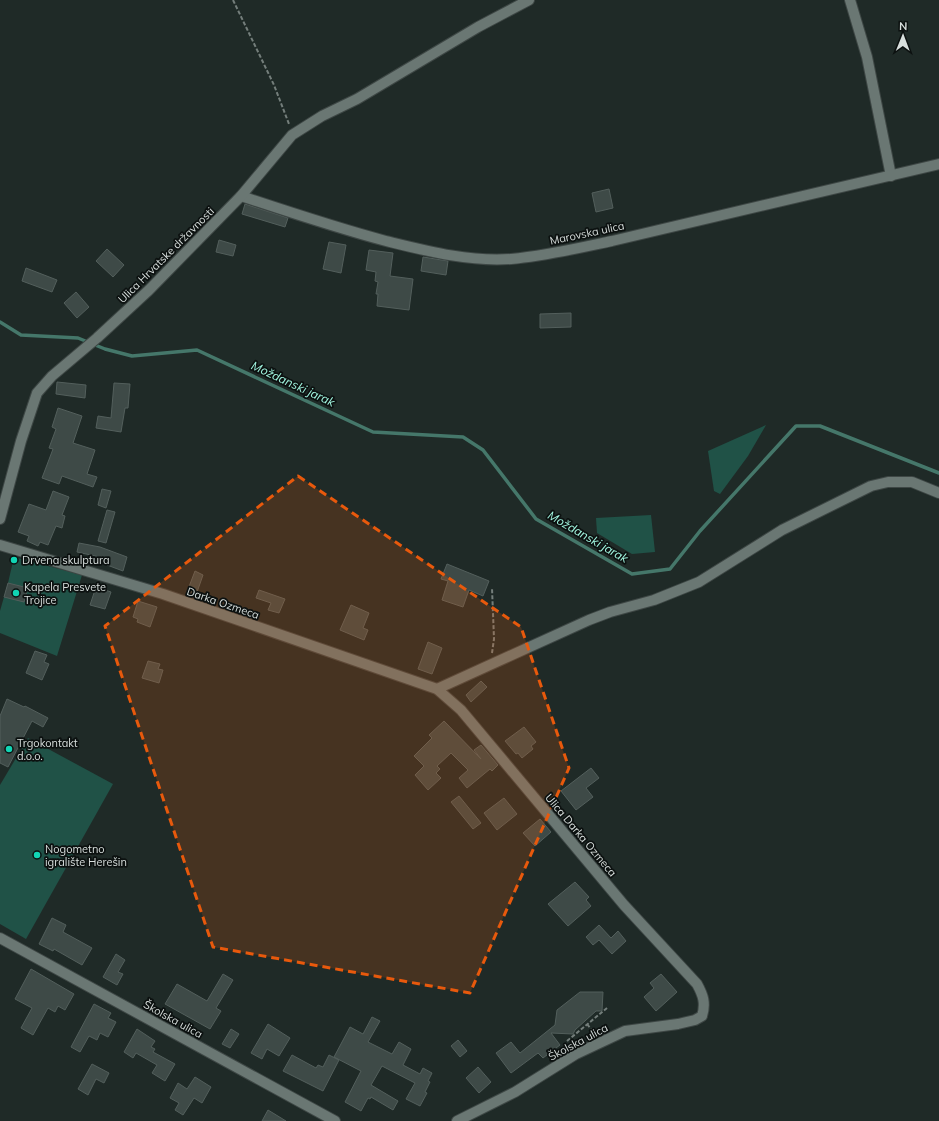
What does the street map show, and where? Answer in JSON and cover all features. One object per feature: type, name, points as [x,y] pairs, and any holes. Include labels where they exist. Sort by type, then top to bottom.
[{"type":"street","name":"Ulica Hrvatske državnosti","points":[[0,519],[21,441],[37,393],[49,378],[97,338],[149,290],[241,196],[292,135],[322,116],[357,99],[529,0]]},
{"type":"street","points":[[850,0],[867,57],[891,176]]},
{"type":"street","name":"Marovska ulica","points":[[241,196],[327,225],[417,249],[463,258],[511,259],[562,252],[939,164]]},
{"type":"street","points":[[437,689],[589,620],[610,612],[654,600],[699,582],[782,530],[871,486],[888,482],[912,482],[939,493]]},
{"type":"street","name":"Darka Ozmeca","points":[[0,546],[163,594],[437,689]]},
{"type":"street","name":"Ulica Darka Ozmeca","points":[[437,689],[461,710],[624,905],[697,984],[704,998]]},
{"type":"street","name":"Školska ulica","points":[[0,938],[334,1121]]},
{"type":"street","name":"Školska ulica","points":[[457,1121],[515,1092],[576,1054],[625,1031],[678,1024],[695,1020],[702,1016],[704,998]]},
{"type":"path","points":[[233,0],[274,85],[289,121],[292,135]]},
{"type":"path","points":[[488,666],[492,654],[494,639],[492,588]]},
{"type":"path","points":[[567,1041],[607,1008]]},
{"type":"highlighted area","points":[[298,476],[521,627],[569,768],[470,993],[213,947],[105,626]]},
{"type":"green space","points":[[766,425],[748,456],[720,494],[714,491],[708,451]]},
{"type":"green space","points":[[651,515],[655,552],[632,554],[597,533],[596,518]]},
{"type":"green space","points":[[14,557],[82,575],[57,656],[0,633],[0,611],[4,597],[28,588],[8,583]]},
{"type":"green space","name":"Nogometno igralište Herešin","points":[[28,738],[113,784],[26,939],[0,924],[0,785]]},
{"type":"building","points":[[609,189],[613,208],[596,212],[592,193]]},
{"type":"building","points":[[245,204],[288,218],[285,227],[242,214]]},
{"type":"building","points":[[219,240],[236,245],[233,256],[216,252]]},
{"type":"building","points":[[329,242],[346,245],[341,273],[323,269]]},
{"type":"building","points":[[107,249],[124,265],[113,277],[96,261]]},
{"type":"building","points":[[369,250],[393,253],[390,276],[413,279],[409,310],[377,306],[378,294],[376,294],[378,282],[375,281],[376,272],[366,270]]},
{"type":"building","points":[[423,257],[448,261],[446,275],[421,271]]},
{"type":"building","points":[[26,268],[57,280],[52,292],[22,281]]},
{"type":"building","points":[[76,292],[89,307],[77,318],[64,303]]},
{"type":"building","points":[[571,313],[571,327],[540,328],[540,314]]},
{"type":"building","points":[[57,382],[86,385],[85,398],[56,394]]},
{"type":"building","points":[[114,383],[130,384],[128,408],[125,408],[121,432],[96,428],[98,416],[111,418]]},
{"type":"building","points":[[58,408],[82,416],[73,443],[95,450],[87,474],[97,477],[93,487],[62,476],[59,484],[42,478],[53,449],[49,448],[56,429],[52,427]]},
{"type":"building","points":[[102,489],[111,491],[106,508],[98,505]]},
{"type":"building","points":[[53,491],[69,497],[62,515],[65,516],[62,528],[56,526],[48,545],[40,542],[38,546],[27,541],[29,536],[18,532],[29,504],[46,510]]},
{"type":"building","points":[[107,510],[115,512],[106,543],[98,541]]},
{"type":"building","points":[[79,543],[100,547],[127,557],[123,571],[107,565],[109,559],[77,552]]},
{"type":"building","points":[[447,564],[489,581],[483,596],[469,590],[463,607],[442,600],[448,581],[441,579]]},
{"type":"building","points":[[195,571],[203,575],[196,595],[187,592]]},
{"type":"building","name":"Kapela Presvete Trojice","points":[[8,583],[28,588],[24,602],[4,597]]},
{"type":"building","points":[[96,587],[111,592],[105,609],[90,605]]},
{"type":"building","points":[[259,590],[285,599],[279,613],[268,610],[271,603],[256,598]]},
{"type":"building","points":[[138,601],[157,607],[150,627],[137,622],[138,619],[133,617]]},
{"type":"building","points":[[351,605],[369,613],[363,628],[368,630],[364,640],[340,630]]},
{"type":"building","points":[[428,642],[442,648],[432,674],[418,669]]},
{"type":"building","points":[[35,651],[47,655],[44,662],[49,664],[42,680],[26,673]]},
{"type":"building","points":[[148,661],[160,664],[158,669],[163,670],[159,683],[142,678]]},
{"type":"building","points":[[481,681],[487,687],[471,702],[466,695]]},
{"type":"building","points":[[7,699],[24,707],[25,706],[48,718],[43,727],[32,721],[8,767],[0,763],[0,716]]},
{"type":"building","points":[[444,721],[481,759],[474,750],[481,745],[498,765],[492,771],[490,769],[467,788],[459,778],[468,770],[451,753],[437,766],[440,769],[436,773],[441,778],[428,790],[415,775],[424,766],[414,756],[432,738],[429,735]]},
{"type":"building","points":[[524,727],[536,742],[531,746],[533,749],[522,758],[518,753],[516,754],[505,741]]},
{"type":"building","points":[[591,768],[599,778],[586,788],[593,797],[576,810],[561,791]]},
{"type":"building","points":[[459,796],[481,823],[473,829],[451,802]]},
{"type":"building","points":[[504,798],[517,814],[497,830],[484,813]]},
{"type":"building","points":[[540,819],[551,832],[535,846],[523,833]]},
{"type":"building","points":[[575,882],[589,897],[586,900],[591,906],[568,926],[548,904]]},
{"type":"building","points":[[52,918],[66,925],[63,932],[92,948],[82,965],[54,949],[53,951],[39,944]]},
{"type":"building","points":[[599,925],[611,938],[618,931],[626,941],[612,954],[599,940],[593,945],[586,937]]},
{"type":"building","points":[[116,954],[125,960],[118,972],[123,974],[117,985],[103,977]]},
{"type":"building","points":[[31,969],[74,994],[65,1010],[58,1006],[55,1012],[48,1008],[33,1035],[21,1028],[32,1008],[15,999]]},
{"type":"building","points":[[223,974],[233,980],[216,1008],[221,1011],[210,1029],[165,1004],[177,984],[207,1001]]},
{"type":"building","points":[[661,974],[677,992],[656,1011],[644,997],[654,988],[650,983]]},
{"type":"building","points":[[580,992],[603,992],[602,1011],[596,1011],[575,1030],[573,1034],[551,1033],[560,1045],[543,1058],[538,1053],[511,1073],[496,1053],[511,1042],[520,1053],[555,1025],[557,1010]]},
{"type":"building","points":[[94,1004],[111,1013],[108,1018],[116,1022],[108,1037],[100,1033],[97,1040],[89,1036],[80,1052],[71,1047]]},
{"type":"building","points":[[372,1017],[380,1021],[368,1042],[392,1054],[399,1042],[411,1049],[403,1065],[420,1074],[423,1068],[432,1073],[428,1081],[430,1082],[425,1092],[427,1093],[420,1106],[406,1099],[415,1083],[382,1066],[371,1085],[398,1101],[393,1110],[371,1097],[370,1099],[368,1098],[361,1111],[345,1102],[361,1071],[334,1057],[350,1027],[363,1034]]},
{"type":"building","points":[[268,1024],[290,1038],[279,1056],[267,1049],[262,1059],[251,1053]]},
{"type":"building","points":[[137,1029],[155,1041],[151,1047],[155,1049],[153,1052],[175,1064],[165,1081],[152,1073],[157,1065],[136,1053],[133,1058],[124,1052]]},
{"type":"building","points":[[231,1029],[239,1034],[230,1048],[222,1044]]},
{"type":"building","points":[[458,1040],[467,1051],[460,1057],[451,1046]]},
{"type":"building","points":[[292,1055],[316,1068],[318,1065],[323,1067],[329,1055],[339,1060],[323,1091],[283,1071]]},
{"type":"building","points":[[92,1064],[109,1073],[104,1083],[96,1079],[88,1095],[78,1089]]},
{"type":"building","points":[[478,1067],[491,1082],[479,1093],[466,1078]]},
{"type":"building","points":[[195,1077],[211,1087],[202,1103],[194,1098],[183,1115],[175,1110],[179,1103],[170,1098],[178,1083],[187,1089]]},
{"type":"building","points":[[268,1110],[286,1121],[262,1121]]},
{"type":"waterway","name":"Moždanski jarak","points":[[0,322],[21,335],[78,338],[105,349],[132,356],[197,350],[373,432],[463,437],[483,450],[536,519],[632,574],[670,569],[700,531],[796,426],[820,426],[939,473]]},
{"type":"place","name":"Drvena skulptura","points":[[14,560]]},
{"type":"place","name":"Kapela Presvete Trojice","points":[[16,593]]},
{"type":"place","name":"Trgokontakt d.o.o.","points":[[9,749]]},
{"type":"place","name":"Nogometno igralište Herešin","points":[[37,855]]}]
